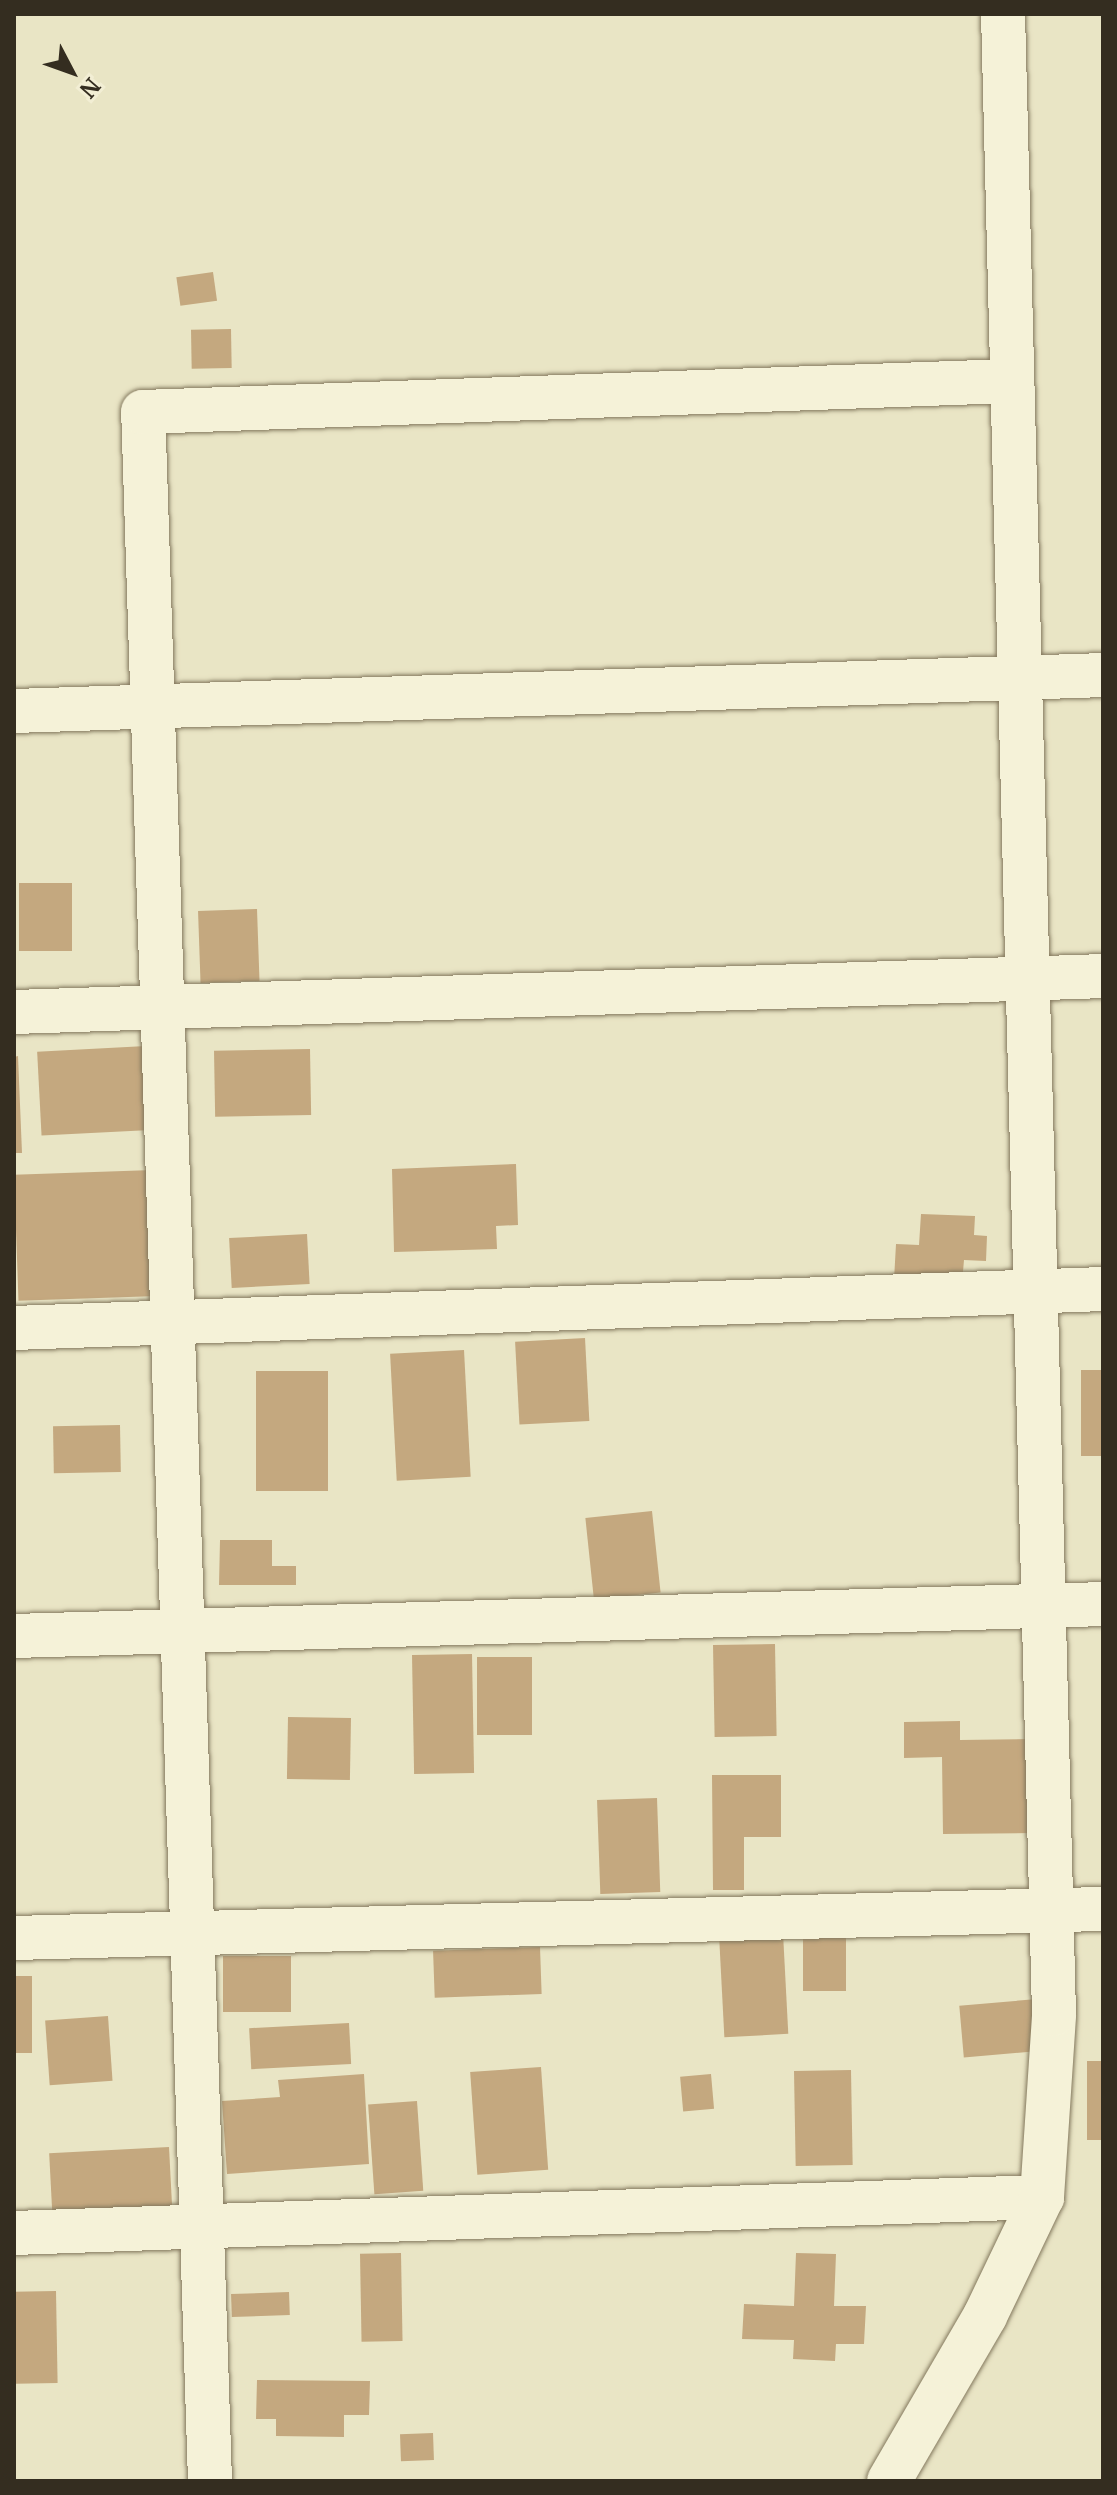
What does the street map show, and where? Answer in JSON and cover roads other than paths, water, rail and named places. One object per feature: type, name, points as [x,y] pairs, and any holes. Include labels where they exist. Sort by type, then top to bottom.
[{"type":"street","points":[[889,2481],[992,2303],[1042,2197],[1054,2014],[1003,14]]},
{"type":"street","points":[[210,2481],[143,412],[1011,381]]},
{"type":"street","points":[[14,711],[1103,675]]},
{"type":"street","points":[[14,1012],[162,1003],[1103,976]]},
{"type":"street","points":[[14,1328],[1103,1289]]},
{"type":"street","points":[[14,1636],[1103,1604]]},
{"type":"street","points":[[14,1938],[1103,1909]]},
{"type":"street","points":[[14,2233],[1042,2197]]}]
